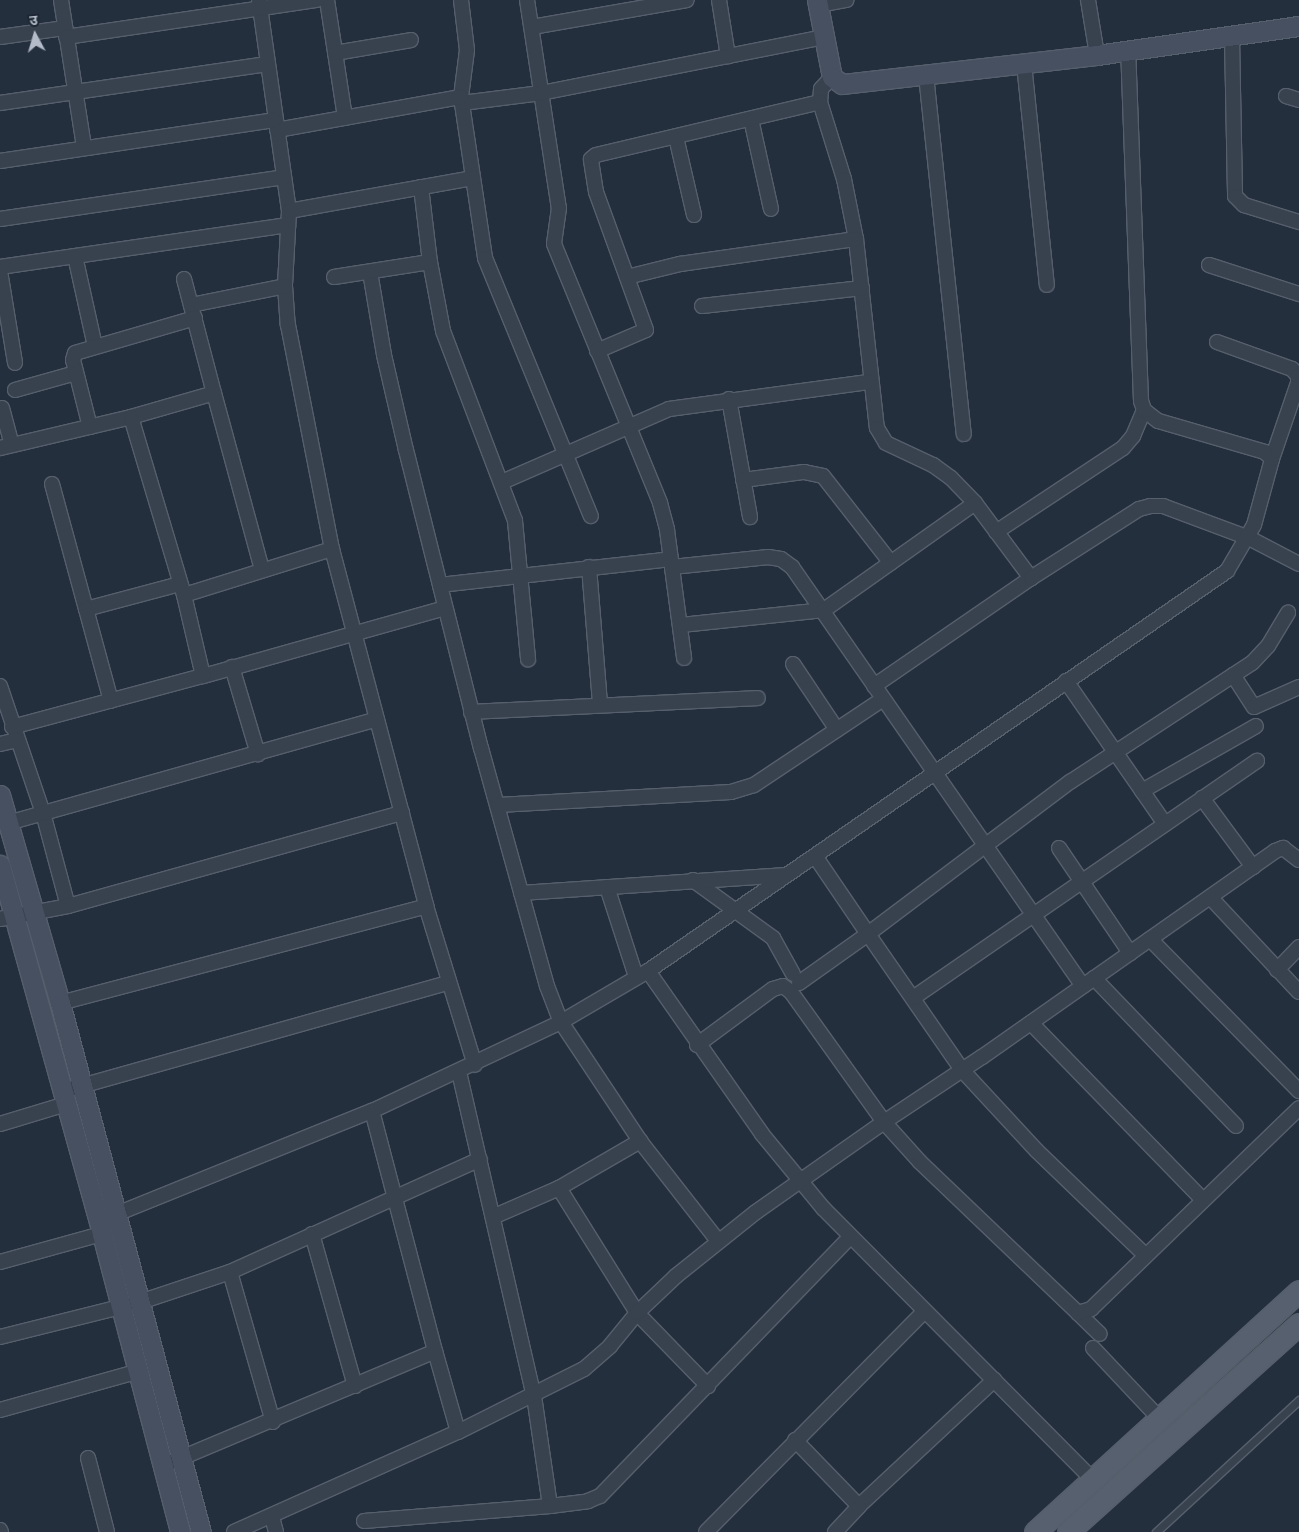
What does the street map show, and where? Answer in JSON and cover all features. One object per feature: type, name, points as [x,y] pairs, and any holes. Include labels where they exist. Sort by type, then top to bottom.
[{"type":"main road","points":[[1035,1532],[1299,1291]]},
{"type":"main road","points":[[1068,1532],[1299,1324]]},
{"type":"street","points":[[61,0],[84,148]]},
{"type":"street","points":[[0,37],[65,32],[260,4],[317,0]]},
{"type":"street","points":[[327,0],[345,118]]},
{"type":"street","points":[[461,0],[467,50],[461,100],[485,258],[591,516]]},
{"type":"street","points":[[527,0],[559,208],[554,244],[631,427],[660,503],[672,563],[684,658]]},
{"type":"street","points":[[532,27],[687,0]]},
{"type":"street","points":[[719,0],[728,56]]},
{"type":"street","points":[[847,0],[817,3],[832,78],[842,84],[1097,56],[1299,26]]},
{"type":"street","points":[[1088,0],[1097,56]]},
{"type":"street","points":[[260,4],[289,218],[285,286],[288,324],[332,549],[426,906],[448,983],[475,1065]]},
{"type":"street","points":[[0,161],[84,148],[345,118],[461,100],[541,93],[824,37]]},
{"type":"street","points":[[1232,37],[1232,186],[1235,196],[1244,205],[1299,222]]},
{"type":"street","points":[[335,52],[411,40]]},
{"type":"street","points":[[1128,51],[1140,401],[1144,410],[1158,421],[1265,452],[1272,459]]},
{"type":"street","points":[[0,103],[267,64]]},
{"type":"street","points":[[1024,64],[1047,285]]},
{"type":"street","points":[[926,75],[964,434]]},
{"type":"street","points":[[832,78],[822,89],[820,102],[844,179],[856,239],[870,382],[877,428],[886,443],[933,465],[975,503],[1031,578]]},
{"type":"street","points":[[598,351],[646,330],[596,192],[591,159],[596,155],[820,102]]},
{"type":"street","points":[[751,119],[771,209]]},
{"type":"street","points":[[676,137],[694,215]]},
{"type":"street","points":[[0,219],[284,176]]},
{"type":"street","points":[[0,267],[74,256],[289,218],[421,187],[472,178]]},
{"type":"street","points":[[421,187],[430,262],[443,331],[502,482],[515,521],[528,659]]},
{"type":"street","points":[[627,277],[680,264],[856,239]]},
{"type":"street","points":[[74,256],[95,346]]},
{"type":"street","points":[[334,277],[430,262]]},
{"type":"street","points":[[1209,265],[1299,294]]},
{"type":"street","points":[[0,271],[15,363]]},
{"type":"street","points":[[370,272],[384,355],[472,712],[521,893],[561,1022],[640,1141],[718,1241]]},
{"type":"street","points":[[184,279],[262,570]]},
{"type":"street","points":[[90,427],[76,373],[75,353],[193,311],[285,286]]},
{"type":"street","points":[[702,306],[862,288]]},
{"type":"street","points":[[0,1262],[106,1223],[372,1111],[475,1065],[561,1022],[642,974],[1066,681],[1214,583],[1235,562],[1249,538],[1298,376],[1292,370],[1217,342]]},
{"type":"street","points":[[15,390],[76,373]]},
{"type":"street","points":[[502,482],[566,456],[669,409],[729,399],[870,382]]},
{"type":"street","points":[[2,408],[6,446],[131,417],[214,393]]},
{"type":"street","points":[[729,399],[750,517]]},
{"type":"street","points":[[996,532],[1123,448],[1144,410]]},
{"type":"street","points":[[131,417],[182,589],[203,676]]},
{"type":"street","points":[[744,480],[804,472],[823,476],[891,562]]},
{"type":"street","points":[[52,484],[111,701]]},
{"type":"street","points":[[681,625],[824,610],[975,503]]},
{"type":"street","points":[[874,686],[1031,578],[1139,509],[1150,506],[1162,506],[1249,538],[1299,564]]},
{"type":"street","points":[[86,609],[262,570],[332,549]]},
{"type":"street","points":[[440,585],[589,567],[768,558],[782,559],[792,567],[824,610],[874,686],[1033,915],[1089,982],[1236,1126]]},
{"type":"street","points":[[589,567],[600,705]]},
{"type":"street","points":[[0,744],[15,734],[111,701],[354,631],[446,608]]},
{"type":"street","points":[[693,880],[737,909],[773,938],[796,978],[868,934],[983,845],[1114,751],[1261,655],[1288,613]]},
{"type":"street","points":[[793,664],[837,730]]},
{"type":"street","points":[[232,667],[258,754]]},
{"type":"street","points":[[1232,675],[1254,707],[1299,687]]},
{"type":"street","points":[[1066,681],[1165,824]]},
{"type":"street","points":[[0,686],[15,734],[44,813],[68,906]]},
{"type":"street","points":[[472,712],[758,698]]},
{"type":"street","points":[[498,804],[731,792],[754,786],[883,699]]},
{"type":"street","points":[[5,818],[44,813],[377,719]]},
{"type":"street","points":[[1142,791],[1256,726]]},
{"type":"street","points":[[913,998],[1257,761]]},
{"type":"street","points":[[0,795],[5,818],[60,1003],[82,1087],[120,1307],[180,1532]]},
{"type":"street","points":[[1202,798],[1253,866]]},
{"type":"street","points":[[8,918],[68,906],[402,813]]},
{"type":"street","points":[[1059,848],[1130,952]]},
{"type":"street","points":[[234,1532],[272,1517],[458,1432],[534,1396],[595,1362],[637,1312],[718,1241],[800,1181],[1031,1023],[1253,866],[1283,848],[1299,860]]},
{"type":"street","points":[[815,856],[962,1070],[1043,1157],[1145,1255]]},
{"type":"street","points":[[0,864],[8,918],[106,1223],[140,1302],[201,1532]]},
{"type":"street","points":[[521,893],[786,875]]},
{"type":"street","points":[[607,887],[642,974],[800,1181],[850,1237],[1093,1480]]},
{"type":"street","points":[[1210,897],[1299,992]]},
{"type":"street","points":[[60,1003],[426,906]]},
{"type":"street","points":[[1150,939],[1299,1091]]},
{"type":"street","points":[[1277,970],[1299,947]]},
{"type":"street","points":[[0,1124],[65,1098],[82,1087],[448,983]]},
{"type":"street","points":[[697,1045],[773,989],[783,986],[791,992],[884,1122],[920,1162],[1100,1334]]},
{"type":"street","points":[[1031,1023],[1203,1200]]},
{"type":"street","points":[[459,1072],[495,1216],[534,1396],[550,1506]]},
{"type":"street","points":[[1078,1313],[1091,1309],[1299,1108]]},
{"type":"street","points":[[372,1111],[458,1432]]},
{"type":"street","points":[[495,1216],[559,1188],[640,1141]]},
{"type":"street","points":[[0,1337],[140,1302],[230,1272],[480,1159]]},
{"type":"street","points":[[559,1188],[637,1312],[708,1386]]},
{"type":"street","points":[[312,1234],[355,1386]]},
{"type":"street","points":[[364,1520],[550,1506],[588,1502],[600,1496],[850,1237]]},
{"type":"street","points":[[230,1272],[273,1422]]},
{"type":"street","points":[[706,1532],[795,1440],[924,1312]]},
{"type":"street","points":[[1093,1348],[1160,1418]]},
{"type":"street","points":[[162,1466],[273,1422],[435,1351]]},
{"type":"street","points":[[0,1410],[136,1372]]},
{"type":"street","points":[[835,1532],[859,1506],[994,1380]]},
{"type":"street","points":[[795,1440],[859,1506]]},
{"type":"street","points":[[88,1458],[107,1532]]},
{"type":"street","points":[[272,1517],[276,1532]]},
{"type":"lane","points":[[1156,1532],[1299,1400]]}]
